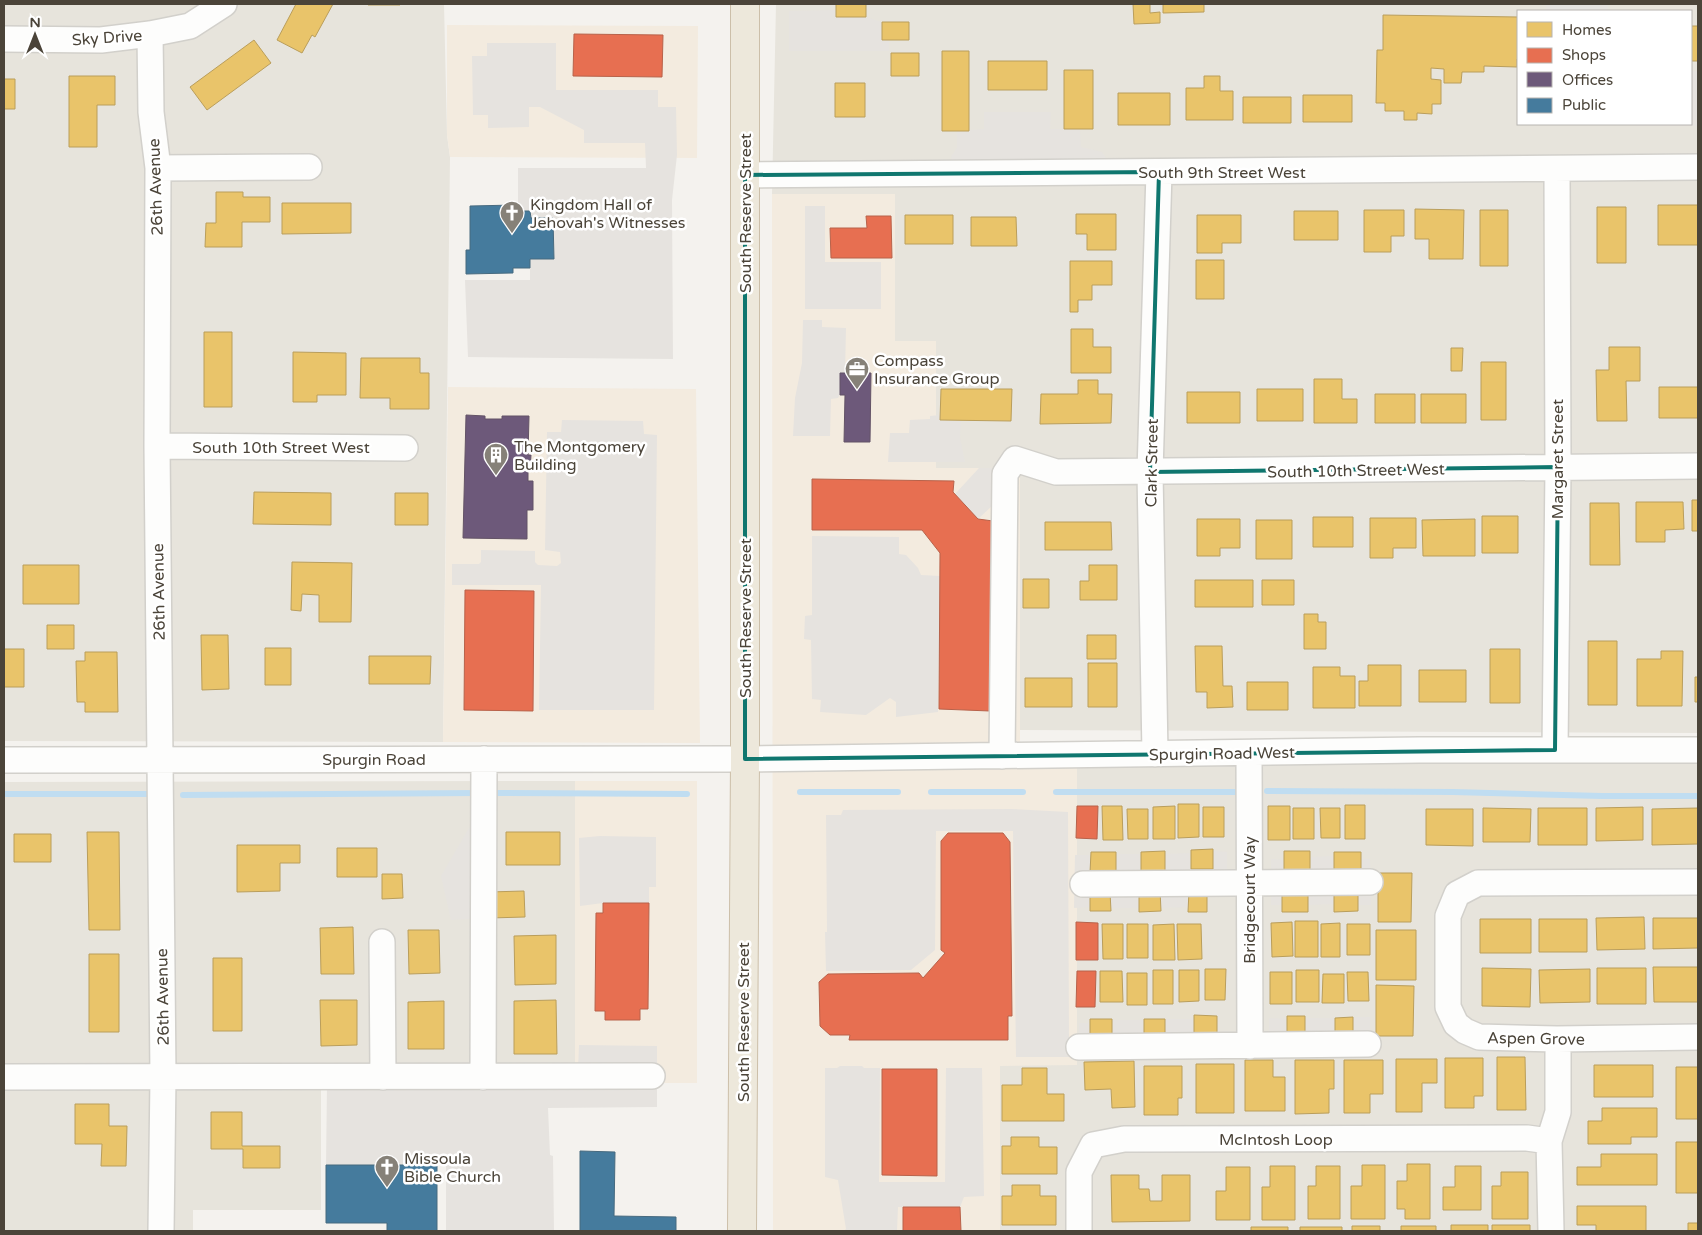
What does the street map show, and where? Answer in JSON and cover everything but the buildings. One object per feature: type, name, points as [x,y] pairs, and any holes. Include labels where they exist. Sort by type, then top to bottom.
[{"type":"highway","name":"South Reserve Street","points":[[742,1231],[745,759],[745,4]]},
{"type":"street","points":[[150,34],[190,26],[224,4]]},
{"type":"street","name":"Sky Drive","points":[[4,39],[101,40],[150,34]]},
{"type":"street","name":"26th Avenue","points":[[150,34],[151,112],[158,168],[157,446],[163,1077],[161,1231]]},
{"type":"street","points":[[158,168],[308,166]]},
{"type":"street","name":"South 9th Street West","points":[[745,175],[1698,167]]},
{"type":"street","name":"Margaret Street","points":[[1555,750],[1558,467],[1556,169]]},
{"type":"street","name":"Clark Street","points":[[1155,754],[1150,472],[1159,172]]},
{"type":"street","name":"South 10th Street West","points":[[157,446],[404,448]]},
{"type":"street","name":"South 10th Street West","points":[[1002,756],[1005,474],[1015,459],[1056,472],[1698,466]]},
{"type":"street","name":"Spurgin Road West","points":[[745,759],[1428,750],[1698,750]]},
{"type":"street","name":"Bridgecourt Way","points":[[1249,753],[1250,1046]]},
{"type":"street","points":[[483,1077],[484,759]]},
{"type":"street","name":"Spurgin Road","points":[[4,760],[745,759]]},
{"type":"street","points":[[1083,884],[1370,882]]},
{"type":"street","name":"Aspen Grove","points":[[1698,882],[1478,883],[1457,894],[1448,916],[1448,1007],[1456,1024],[1479,1038],[1557,1040],[1698,1037]]},
{"type":"street","points":[[382,942],[383,1077]]},
{"type":"street","points":[[1080,1047],[1368,1044]]},
{"type":"street","points":[[1551,1231],[1549,1141],[1558,1112],[1558,1053]]},
{"type":"street","points":[[4,1077],[652,1076]]},
{"type":"street","name":"McIntosh Loop","points":[[1079,1231],[1080,1172],[1093,1144],[1134,1139],[1527,1138],[1549,1141]]},
{"type":"highlighted area","points":[[1159,172],[1150,472],[1558,467],[1555,750],[745,759],[745,175]]},
{"type":"shaded area","points":[[4,4],[444,4],[447,135],[450,157],[443,742],[4,741]]},
{"type":"shaded area","points":[[776,4],[1698,4],[1698,733],[1020,730],[1020,468],[936,468],[936,342],[895,341],[895,195],[772,194]]},
{"type":"shaded area","points":[[1546,4],[1608,4],[1608,10],[1546,10]]},
{"type":"shaded area","points":[[836,10],[836,17],[866,17],[882,22],[882,40],[889,40],[889,51],[789,51],[789,11]]},
{"type":"shaded area","points":[[447,25],[698,26],[697,158],[450,157],[447,135]]},
{"type":"shaded area","points":[[487,43],[556,43],[556,90],[658,90],[658,107],[676,107],[677,155],[672,200],[673,359],[468,357],[465,280],[530,280],[530,259],[554,259],[553,218],[531,218],[530,211],[518,211],[518,168],[646,168],[645,143],[584,143],[584,130],[540,107],[529,107],[529,127],[488,128],[488,115],[473,115],[472,56],[487,56]]},
{"type":"shaded area","points":[[1692,71],[1698,71],[1698,126],[1636,126],[1692,125]]},
{"type":"shaded area","points":[[984,112],[1051,112],[1050,129],[1080,129],[1081,147],[1102,152],[1109,162],[950,162],[957,148],[957,131],[984,129]]},
{"type":"shaded area","points":[[772,194],[895,194],[895,341],[936,341],[936,468],[1020,468],[1020,763],[1077,764],[1077,1065],[1000,1066],[1000,1231],[773,1231]]},
{"type":"shaded area","points":[[805,206],[825,206],[825,262],[881,262],[881,309],[805,309]]},
{"type":"shaded area","points":[[803,320],[822,320],[822,327],[846,328],[845,373],[840,373],[840,395],[838,398],[831,399],[830,436],[793,436],[795,398],[802,363]]},
{"type":"shaded area","points":[[448,387],[696,389],[700,743],[443,742]]},
{"type":"shaded area","points":[[940,415],[961,420],[960,438],[965,462],[888,462],[890,433],[909,433],[910,420],[930,419],[930,416]]},
{"type":"shaded area","points":[[562,420],[643,421],[644,434],[657,435],[654,710],[539,710],[541,585],[452,585],[452,564],[479,564],[481,562],[481,550],[535,551],[535,562],[538,565],[557,566],[561,563],[560,552],[545,550],[547,432],[561,432]]},
{"type":"shaded area","points":[[979,468],[1016,468],[993,505],[978,519],[955,494]]},
{"type":"shaded area","points":[[812,536],[899,537],[899,554],[906,555],[918,568],[921,575],[940,576],[938,712],[896,717],[896,702],[890,698],[866,715],[820,712],[821,700],[812,699],[811,640],[804,639],[805,616],[812,615]]},
{"type":"shaded area","points":[[1698,758],[1698,1231],[1000,1231],[1000,1065],[1077,1065],[1077,764]]},
{"type":"shaded area","points":[[575,781],[575,1066],[321,1067],[321,1210],[193,1210],[193,1231],[4,1231],[4,782]]},
{"type":"shaded area","points":[[575,781],[697,781],[697,1083],[575,1083]]},
{"type":"shaded area","points":[[1011,809],[1068,812],[1069,1040],[1075,1057],[1016,1057],[1013,831],[936,831],[935,950],[911,970],[826,971],[826,815],[841,815],[843,810]]},
{"type":"shaded area","points":[[494,826],[490,918],[451,920],[441,876],[469,828]]},
{"type":"shaded area","points":[[600,836],[656,837],[656,887],[649,887],[649,903],[603,903],[580,906],[579,838]]},
{"type":"shaded area","points":[[1213,851],[1227,852],[1227,891],[1189,891],[1188,907],[1161,908],[1160,890],[1139,908],[1111,908],[1110,892],[1090,892],[1090,907],[1074,908],[1075,855],[1091,855],[1090,873],[1116,854],[1141,854],[1141,872],[1165,871],[1165,854],[1191,853],[1191,869],[1213,869]]},
{"type":"shaded area","points":[[1334,856],[1334,874],[1361,875],[1361,859],[1370,859],[1371,905],[1358,905],[1358,891],[1334,904],[1308,905],[1308,891],[1282,905],[1271,905],[1271,859],[1284,860],[1310,875],[1311,857]]},
{"type":"shaded area","points":[[1353,1017],[1370,1017],[1370,1054],[1269,1054],[1269,1018],[1287,1019],[1287,1034],[1305,1034],[1306,1018],[1335,1018],[1335,1034]]},
{"type":"shaded area","points":[[1165,1019],[1194,1019],[1194,1037],[1079,1056],[1079,1023],[1090,1023],[1090,1038],[1112,1037],[1112,1020],[1144,1020],[1144,1035],[1165,1035]]},
{"type":"shaded area","points":[[579,1045],[657,1046],[657,1107],[548,1108],[550,1155],[553,1156],[554,1231],[446,1231],[446,1165],[326,1165],[327,1085],[578,1070]]},
{"type":"shaded area","points":[[840,1066],[880,1068],[879,1182],[945,1182],[946,1068],[982,1068],[984,1196],[964,1197],[960,1207],[898,1207],[897,1231],[844,1231],[846,1229],[838,1180],[825,1177],[825,1068],[837,1068]]},
{"type":"waterway","points":[[1267,791],[1698,796]]},
{"type":"waterway","points":[[800,792],[898,792]]},
{"type":"waterway","points":[[931,792],[1023,792]]},
{"type":"waterway","points":[[1056,792],[1237,792]]},
{"type":"waterway","points":[[183,795],[479,793]]},
{"type":"waterway","points":[[489,793],[687,794]]},
{"type":"waterway","points":[[4,794],[150,794]]},
{"type":"place","name":"Kingdom Hall of Jehovah's Witnesses","points":[[512,234]]},
{"type":"place","name":"Compass Insurance Group","points":[[857,390]]},
{"type":"place","name":"The Montgomery Building","points":[[496,476]]},
{"type":"place","name":"Missoula Bible Church","points":[[387,1188]]}]
